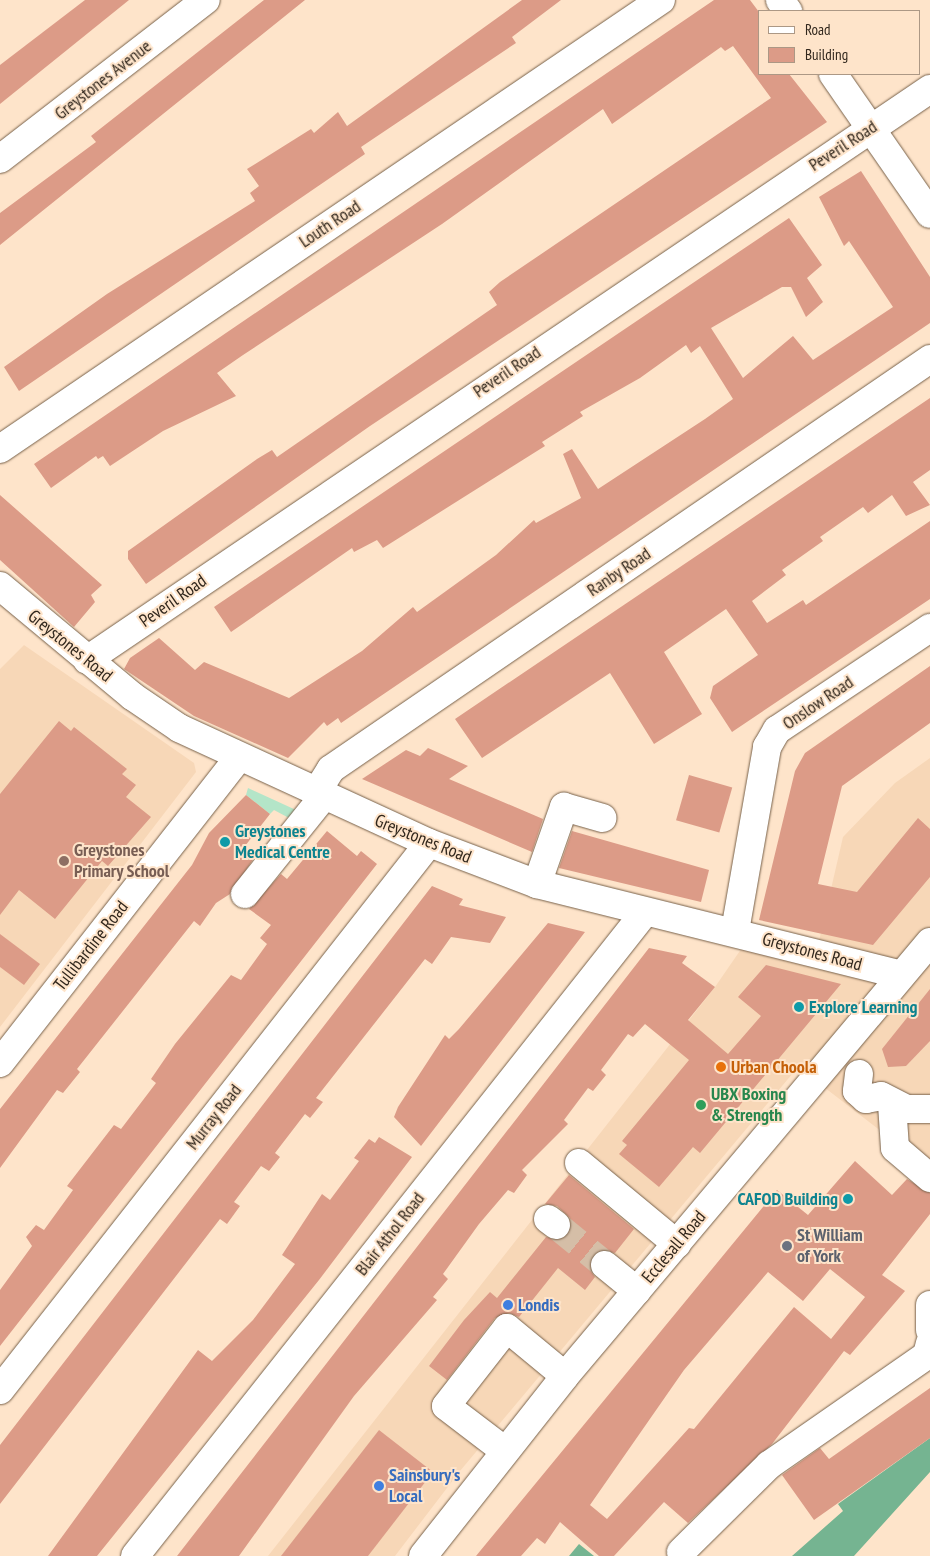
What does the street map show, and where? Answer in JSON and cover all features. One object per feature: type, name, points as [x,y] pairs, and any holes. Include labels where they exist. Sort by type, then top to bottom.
[{"type":"street","name":"Greystones Avenue","points":[[0,159],[206,0]]},
{"type":"street","name":"Louth Road","points":[[0,448],[661,0]]},
{"type":"street","points":[[834,75],[930,214]]},
{"type":"street","name":"Peveril Road","points":[[87,660],[930,89]]},
{"type":"street","name":"Ranby Road","points":[[244,894],[319,795],[330,769],[930,359]]},
{"type":"street","name":"Greystones Road","points":[[0,586],[87,660],[179,728],[238,758],[429,843],[538,884],[645,912],[735,931],[901,975]]},
{"type":"street","name":"Onslow Road","points":[[735,931],[767,747],[777,730],[930,628]]},
{"type":"street","name":"Tullibardine Road","points":[[0,1063],[238,758]]},
{"type":"street","points":[[538,884],[564,807],[602,818]]},
{"type":"street","name":"Murray Road","points":[[0,1390],[429,843]]},
{"type":"street","name":"Blair Athol Road","points":[[135,1556],[645,912]]},
{"type":"street","name":"Ecclesall Road","points":[[423,1556],[565,1376],[930,942]]},
{"type":"street","points":[[833,1058],[859,1074],[873,1073],[884,1082],[895,1148],[930,1178]]},
{"type":"street","points":[[887,1100],[930,1108]]},
{"type":"street","points":[[579,1163],[682,1238]]},
{"type":"street","points":[[608,1164],[682,1238]]},
{"type":"street","points":[[605,1265],[637,1291]]},
{"type":"street","points":[[930,1305],[930,1330]]},
{"type":"street","points":[[505,1451],[446,1406],[507,1328],[565,1376]]},
{"type":"street","points":[[681,1552],[769,1465],[927,1355],[930,1343]]},
{"type":"shaded area","name":"Greystones Primary School","points":[[24,645],[194,763],[196,772],[0,1027],[0,669]]},
{"type":"shaded area","points":[[930,758],[930,1169],[798,1067],[460,1471],[395,1556],[268,1556],[715,987],[746,942],[816,954],[843,837],[895,783]]},
{"type":"green space","points":[[248,788],[296,810],[289,818],[274,810],[270,814],[246,795]]},
{"type":"green space","points":[[930,1438],[930,1472],[854,1556],[792,1556],[843,1511],[838,1504]]},
{"type":"green space","points":[[579,1544],[594,1556],[569,1556]]},
{"type":"building","points":[[85,0],[129,0],[0,104],[0,65]]},
{"type":"building","points":[[264,0],[305,0],[0,245],[0,213],[96,142],[91,136]]},
{"type":"building","points":[[522,0],[561,0],[512,37],[516,43],[361,147],[365,154],[19,391],[4,367],[107,294],[255,201],[250,193],[259,186],[247,169],[311,129],[314,133],[338,112],[347,126]]},
{"type":"building","points":[[714,0],[750,0],[758,11],[758,75],[790,75],[827,122],[370,426],[146,584],[128,559],[128,551],[257,459],[272,450],[277,457],[497,305],[489,292],[500,282],[771,98],[733,46],[725,51],[721,47],[612,124],[603,109],[442,224],[217,373],[236,396],[163,431],[110,466],[103,456],[98,459],[96,456],[51,488],[34,464]]},
{"type":"building","points":[[861,171],[930,277],[930,323],[341,723],[338,718],[327,726],[324,722],[288,758],[194,716],[124,669],[130,658],[159,638],[195,670],[204,662],[289,698],[362,651],[413,607],[417,612],[496,555],[534,520],[536,523],[581,498],[563,454],[572,449],[598,489],[705,419],[733,399],[700,346],[691,353],[686,345],[640,378],[580,412],[583,416],[542,442],[545,446],[383,548],[377,540],[354,552],[352,548],[231,632],[214,607],[789,218],[822,265],[807,278],[823,302],[806,317],[791,287],[782,287],[711,328],[743,378],[793,336],[813,360],[893,307],[849,241],[844,246],[819,197]]},
{"type":"building","points":[[930,398],[930,470],[913,482],[930,505],[906,516],[892,495],[868,513],[863,507],[820,537],[823,541],[782,570],[786,575],[752,601],[767,623],[803,600],[806,605],[930,521],[930,599],[732,732],[710,698],[713,686],[758,655],[726,609],[664,652],[702,714],[654,744],[610,673],[482,758],[455,719]]},
{"type":"building","points":[[0,495],[102,585],[91,595],[95,602],[74,627],[0,560]]},
{"type":"building","points":[[930,666],[930,723],[842,786],[818,884],[857,892],[918,818],[930,829],[930,877],[873,945],[759,920],[795,771],[805,753]]},
{"type":"building","points":[[59,721],[71,731],[74,727],[127,769],[122,774],[136,785],[126,797],[151,817],[108,866],[102,861],[55,919],[19,890],[0,915],[0,794]]},
{"type":"building","points":[[428,748],[468,766],[449,779],[543,819],[532,852],[362,779],[406,750],[420,756]]},
{"type":"building","points":[[689,775],[732,787],[719,833],[676,820]]},
{"type":"building","points":[[246,795],[270,814],[245,846],[256,855],[230,894],[216,903],[200,926],[194,921],[77,1069],[80,1072],[63,1093],[57,1090],[0,1168],[0,1109],[192,865],[209,833]]},
{"type":"building","points":[[327,831],[357,856],[361,851],[377,864],[0,1346],[0,1290],[32,1246],[26,1237],[36,1225],[44,1230],[73,1190],[67,1186],[114,1125],[121,1129],[156,1083],[151,1079],[175,1044],[231,975],[241,980],[267,944],[260,938],[271,925],[249,909],[281,874],[287,879]]},
{"type":"building","points":[[572,831],[709,870],[701,902],[559,868]]},
{"type":"building","points":[[432,886],[463,899],[459,905],[506,917],[490,943],[451,937],[432,964],[425,959],[316,1098],[323,1102],[310,1118],[305,1114],[275,1153],[280,1157],[269,1171],[261,1166],[234,1202],[240,1206],[227,1224],[220,1219],[0,1504],[0,1445]]},
{"type":"building","points":[[548,923],[585,932],[421,1146],[394,1117],[398,1107],[445,1035],[449,1039],[459,1029]]},
{"type":"building","points":[[0,934],[40,964],[24,985],[0,967]]},
{"type":"building","points":[[649,948],[687,956],[682,963],[715,987],[688,1020],[728,1054],[761,1016],[738,997],[766,965],[841,984],[700,1153],[693,1147],[659,1187],[619,1154],[627,1145],[622,1141],[689,1060],[645,1024],[633,1037],[628,1034],[601,1070],[606,1075],[593,1091],[588,1088],[564,1120],[568,1124],[522,1170],[527,1175],[514,1193],[508,1190],[479,1224],[443,1274],[448,1279],[433,1297],[437,1300],[354,1396],[239,1556],[177,1556]]},
{"type":"building","points":[[930,989],[930,1041],[906,1066],[888,1067],[882,1049]]},
{"type":"building","points":[[379,1137],[412,1157],[319,1280],[97,1556],[48,1556],[198,1350],[212,1361],[253,1320],[295,1264],[282,1255],[322,1194],[330,1200],[359,1161],[354,1158],[369,1139],[375,1143]]},
{"type":"building","points":[[855,1161],[892,1195],[907,1179],[930,1193],[930,1214],[882,1275],[905,1291],[850,1355],[844,1351],[772,1444],[688,1523],[664,1502],[614,1556],[599,1556],[560,1522],[545,1544],[537,1538],[521,1556],[476,1556],[777,1190],[808,1215]],"holes":[[[830,1269],[865,1297],[831,1339],[794,1307],[694,1429],[689,1428],[607,1519],[590,1505],[684,1370],[768,1272],[803,1301]]]},
{"type":"building","points":[[569,1175],[634,1229],[615,1253],[600,1250],[593,1256],[590,1270],[595,1277],[585,1290],[558,1268],[519,1317],[509,1313],[495,1318],[447,1380],[429,1366],[464,1320],[490,1292],[497,1298],[546,1237],[562,1240],[569,1234],[570,1218],[557,1206],[545,1204]]},
{"type":"building","points":[[930,1388],[930,1438],[814,1520],[782,1475],[820,1448],[829,1459]]},
{"type":"building","name":"Sainsbury's Local","points":[[379,1430],[433,1472],[368,1556],[281,1556]]},
{"type":"tunnel","points":[[556,1225],[605,1265]]},
{"type":"place","name":"Greystones Medical Centre","points":[[225,842]]},
{"type":"place","name":"Greystones Primary School","points":[[64,861]]},
{"type":"place","name":"Explore Learning","points":[[799,1007]]},
{"type":"place","name":"Urban Choola","points":[[721,1067]]},
{"type":"place","name":"UBX Boxing & Strength","points":[[701,1105]]},
{"type":"place","name":"CAFOD Building","points":[[848,1199]]},
{"type":"place","name":"St William of York","points":[[787,1246]]},
{"type":"place","name":"Londis","points":[[508,1305]]},
{"type":"place","name":"Sainsbury's Local","points":[[379,1486]]}]
